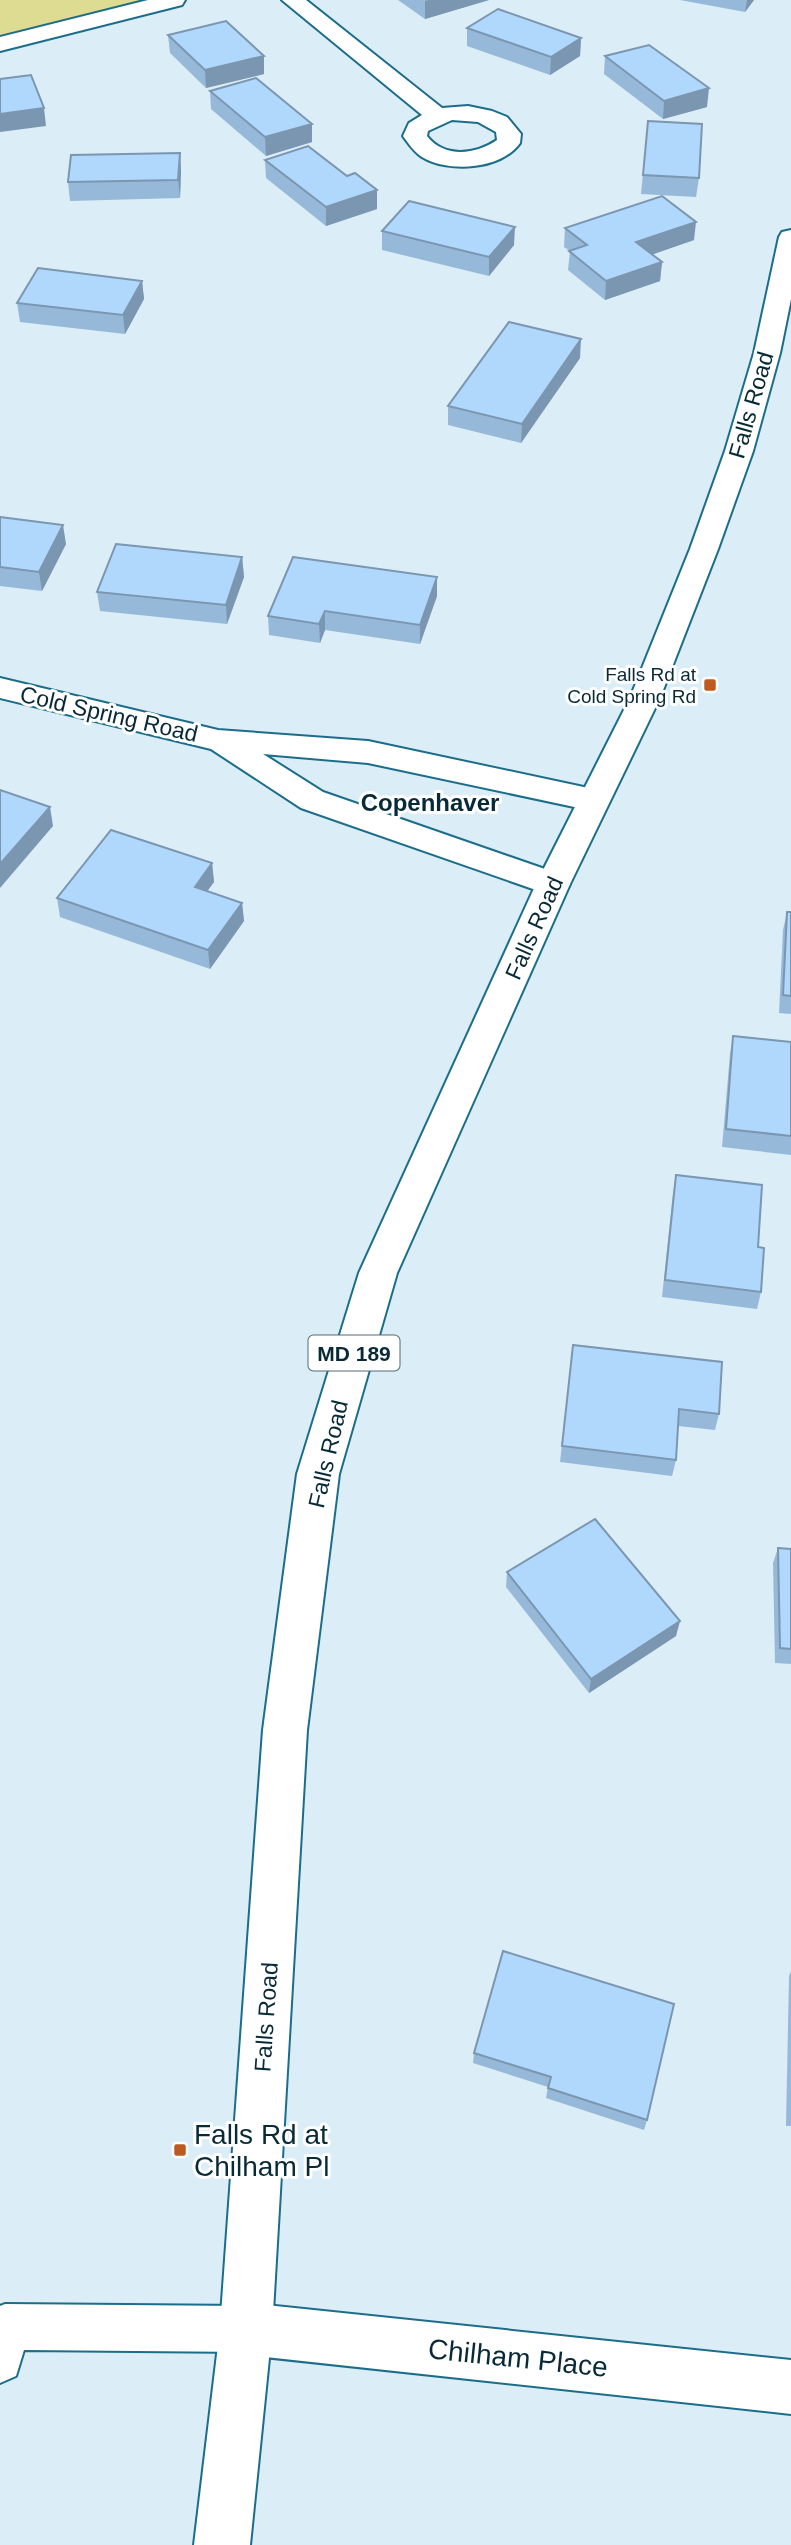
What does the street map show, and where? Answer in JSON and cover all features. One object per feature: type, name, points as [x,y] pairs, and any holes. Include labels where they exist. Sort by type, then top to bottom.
[{"type":"main road","points":[[0,44],[174,0]]},
{"type":"main road","points":[[293,0],[437,116]]},
{"type":"main road","name":"Falls Road","points":[[222,2545],[246,2329],[285,1730],[318,1474],[378,1273],[553,884],[645,698],[704,549],[739,451],[767,353],[791,237]]},
{"type":"main road","name":"Cold Spring Road","points":[[0,688],[218,740],[368,752],[593,800]]},
{"type":"main road","name":"Cold Spring Road","points":[[218,740],[312,800],[553,884]]},
{"type":"main road","name":"Chilham Place","points":[[246,2329],[791,2387]]},
{"type":"lane","points":[[2,2340],[246,2329]]},
{"type":"shaded area","points":[[0,0],[174,0],[0,44]]},
{"type":"building","points":[[498,9],[581,38],[551,57],[467,28]]},
{"type":"building","points":[[226,21],[264,56],[205,70],[168,35]]},
{"type":"building","points":[[649,45],[709,88],[664,101],[605,56]]},
{"type":"building","points":[[31,75],[44,108],[0,114],[0,79]]},
{"type":"building","points":[[256,78],[312,124],[265,137],[210,91]]},
{"type":"building","points":[[648,121],[702,124],[699,178],[643,175]]},
{"type":"building","points":[[308,146],[347,176],[355,173],[377,190],[326,207],[265,160]]},
{"type":"building","points":[[180,153],[178,180],[68,182],[71,155]]},
{"type":"building","points":[[662,196],[696,222],[636,242],[662,262],[606,281],[569,251],[587,245],[565,228]]},
{"type":"building","points":[[409,201],[515,227],[489,257],[382,231]]},
{"type":"building","points":[[38,268],[142,281],[123,315],[17,303]]},
{"type":"building","points":[[509,322],[581,339],[522,424],[448,406]]},
{"type":"building","points":[[0,517],[63,525],[39,572],[0,567]]},
{"type":"building","points":[[116,544],[242,557],[226,605],[97,592]]},
{"type":"building","points":[[293,557],[437,577],[420,625],[325,611],[319,624],[268,616]]},
{"type":"building","points":[[0,790],[50,807],[0,864]]},
{"type":"building","points":[[111,830],[212,863],[195,887],[242,903],[208,950],[57,898]]},
{"type":"building","points":[[787,912],[791,912],[791,996],[783,995]]},
{"type":"building","points":[[733,1036],[791,1042],[791,1136],[726,1129]]},
{"type":"building","points":[[676,1175],[762,1185],[758,1247],[764,1248],[761,1292],[665,1280]]},
{"type":"building","points":[[573,1345],[722,1362],[719,1414],[679,1409],[676,1460],[562,1446]]},
{"type":"building","points":[[595,1519],[680,1621],[591,1679],[507,1572]]},
{"type":"building","points":[[778,1548],[791,1549],[791,1649],[780,1648]]},
{"type":"building","points":[[503,1951],[674,2004],[647,2120],[548,2088],[551,2077],[474,2053]]},
{"type":"place","name":"Falls Rd at Cold Spring Rd","points":[[710,685]]},
{"type":"place","name":"Falls Rd at Chilham Pl","points":[[180,2150]]},
{"type":"district","name":"Copenhaver","points":[[430,802]]}]
